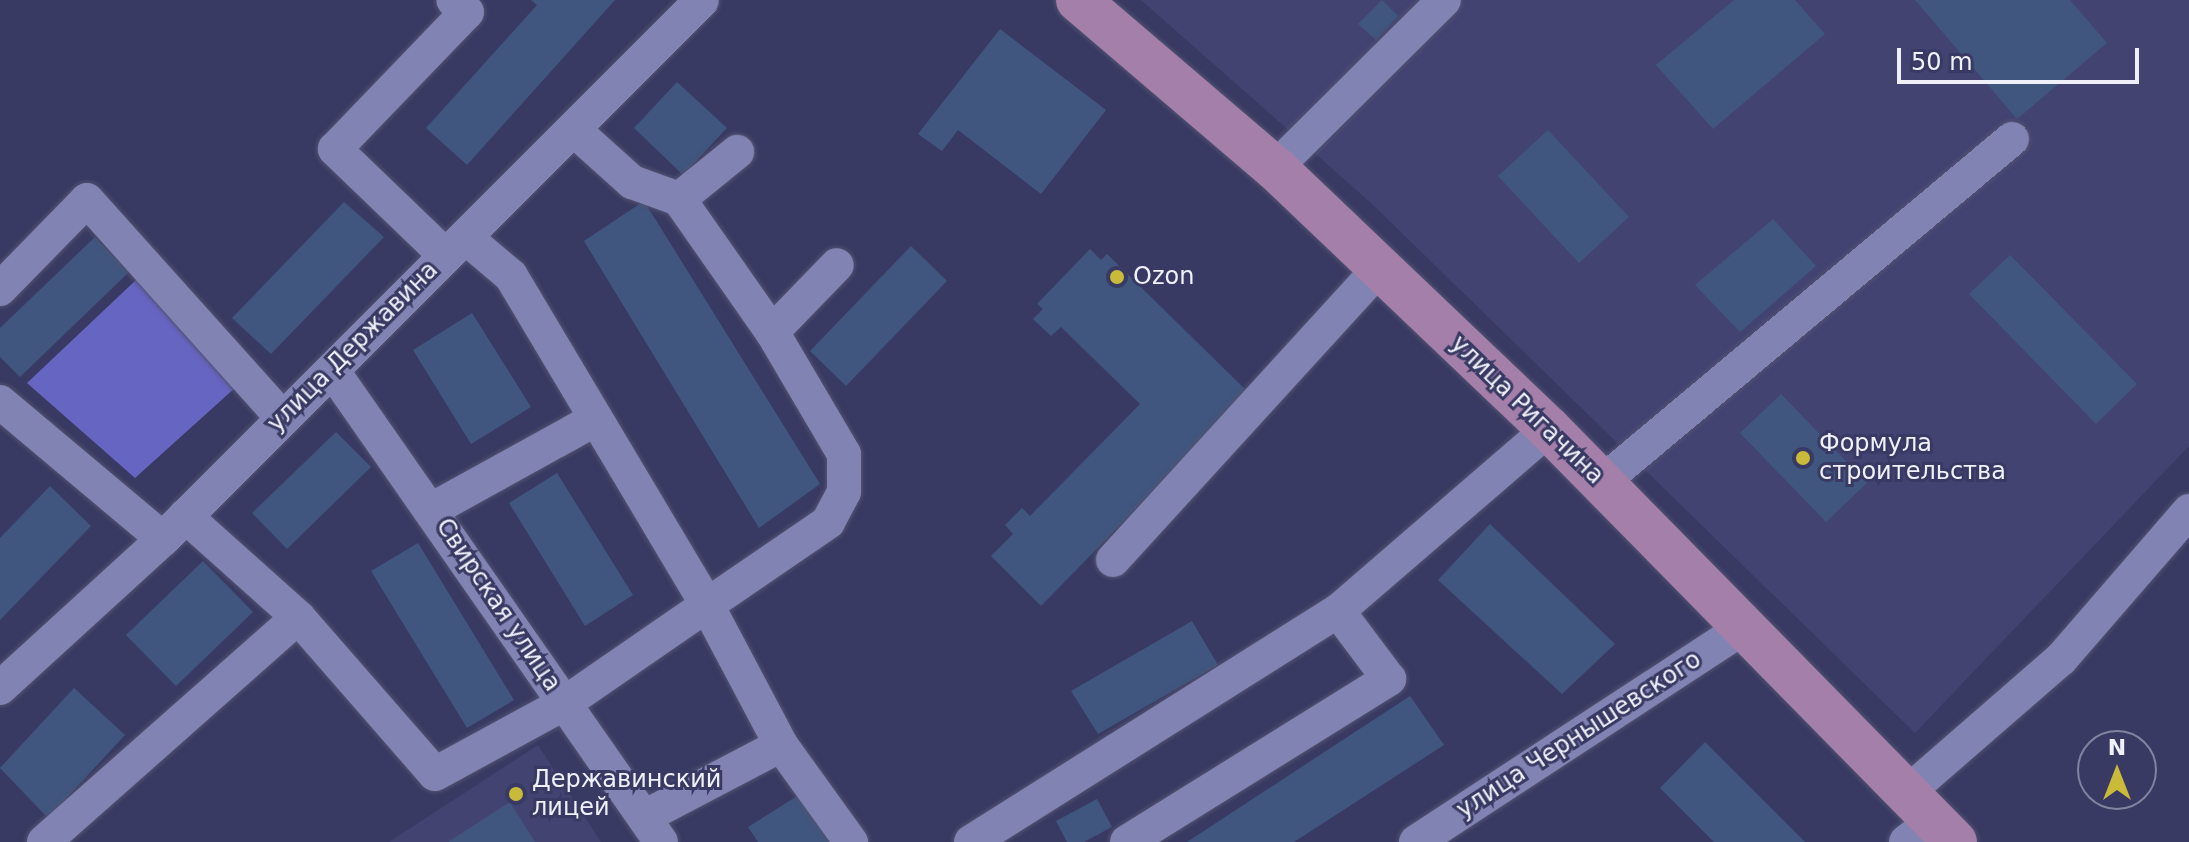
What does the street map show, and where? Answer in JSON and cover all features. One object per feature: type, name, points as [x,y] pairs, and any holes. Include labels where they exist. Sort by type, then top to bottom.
[{"type":"main road","name":"улица Ригачина","points":[[1078,0],[1275,168],[1549,429],[1926,824]]},
{"type":"street","points":[[453,0],[467,12],[335,149],[455,246],[511,276],[707,605],[781,745],[851,842]]},
{"type":"street","points":[[1275,168],[1444,0]]},
{"type":"street","name":"улица Державина","points":[[0,688],[174,527],[573,129],[681,7]]},
{"type":"street","points":[[0,402],[298,617],[435,774],[565,703],[828,522],[844,492],[844,454],[772,332],[679,199],[632,182],[573,129]]},
{"type":"street","points":[[1601,483],[2012,139]]},
{"type":"street","points":[[679,199],[737,152]]},
{"type":"street","points":[[0,289],[87,200],[282,417]]},
{"type":"street","points":[[772,332],[837,265]]},
{"type":"street","points":[[1113,560],[1380,268]]},
{"type":"street","name":"Свирская улица","points":[[332,370],[433,509],[652,829]]},
{"type":"street","points":[[433,509],[596,419]]},
{"type":"street","points":[[971,842],[1338,611],[1549,429]]},
{"type":"street","points":[[1926,824],[2061,659],[2189,511]]},
{"type":"street","points":[[1127,842],[1389,679],[1338,611]]},
{"type":"street","points":[[44,842],[298,617]]},
{"type":"street","name":"улица Чернышевского","points":[[1416,842],[1742,629]]},
{"type":"street","points":[[652,829],[781,745]]},
{"type":"shaded area","points":[[1141,0],[2189,0],[2189,446],[1915,733],[1371,203]]},
{"type":"shaded area","points":[[137,279],[236,387],[135,478],[27,383]]},
{"type":"shaded area","name":"Державинский лицей","points":[[538,745],[601,842],[389,842]]},
{"type":"building","points":[[531,0],[615,0],[467,165],[426,128],[537,5]]},
{"type":"building","points":[[1382,0],[1398,16],[1376,40],[1358,24]]},
{"type":"building","points":[[1734,0],[1795,0],[1825,34],[1713,129],[1656,65]]},
{"type":"building","points":[[1915,0],[2070,0],[2107,43],[2017,119]]},
{"type":"building","points":[[1000,29],[1106,110],[1041,194],[958,130],[942,151],[918,134]]},
{"type":"building","points":[[677,82],[727,128],[683,175],[634,128]]},
{"type":"building","points":[[1548,130],[1629,217],[1579,263],[1498,176]]},
{"type":"building","points":[[644,201],[820,484],[759,528],[584,241]]},
{"type":"building","points":[[344,202],[384,237],[271,354],[232,318]]},
{"type":"building","points":[[1773,219],[1816,266],[1740,332],[1695,285]]},
{"type":"building","points":[[95,237],[129,272],[20,377],[0,357],[0,328]]},
{"type":"building","points":[[911,246],[947,281],[846,386],[810,351]]},
{"type":"building","points":[[1090,249],[1101,260],[1107,254],[1249,393],[1041,606],[991,556],[1013,534],[1005,525],[1022,508],[1030,516],[1140,404],[1061,327],[1051,336],[1033,319],[1043,309],[1037,304]]},
{"type":"building","points":[[2010,255],[2137,384],[2096,424],[1969,294]]},
{"type":"building","points":[[472,313],[531,407],[471,444],[413,350]]},
{"type":"building","name":"Формула строительства","points":[[1781,394],[1867,483],[1826,522],[1740,433]]},
{"type":"building","points":[[336,432],[371,467],[287,549],[252,513]]},
{"type":"building","points":[[557,473],[633,595],[585,626],[509,503]]},
{"type":"building","points":[[50,486],[91,526],[0,620],[0,538]]},
{"type":"building","points":[[1490,524],[1615,644],[1562,694],[1438,580]]},
{"type":"building","points":[[418,543],[514,700],[467,728],[371,571]]},
{"type":"building","points":[[203,561],[253,612],[176,686],[126,635]]},
{"type":"building","points":[[1192,621],[1218,665],[1098,734],[1071,691]]},
{"type":"building","points":[[74,688],[125,735],[48,818],[0,768]]},
{"type":"building","points":[[1410,696],[1444,745],[1294,842],[1187,842]]},
{"type":"building","points":[[1705,742],[1805,842],[1714,842],[1660,788]]},
{"type":"building","points":[[805,791],[829,842],[758,842],[748,827]]},
{"type":"building","points":[[1097,799],[1112,827],[1084,842],[1067,842],[1056,821]]},
{"type":"building","points":[[510,802],[535,842],[448,842]]},
{"type":"place","name":"Ozon","points":[[1117,277]]},
{"type":"place","name":"Формула строительства","points":[[1803,458]]},
{"type":"place","name":"Державинский лицей","points":[[516,794]]}]
